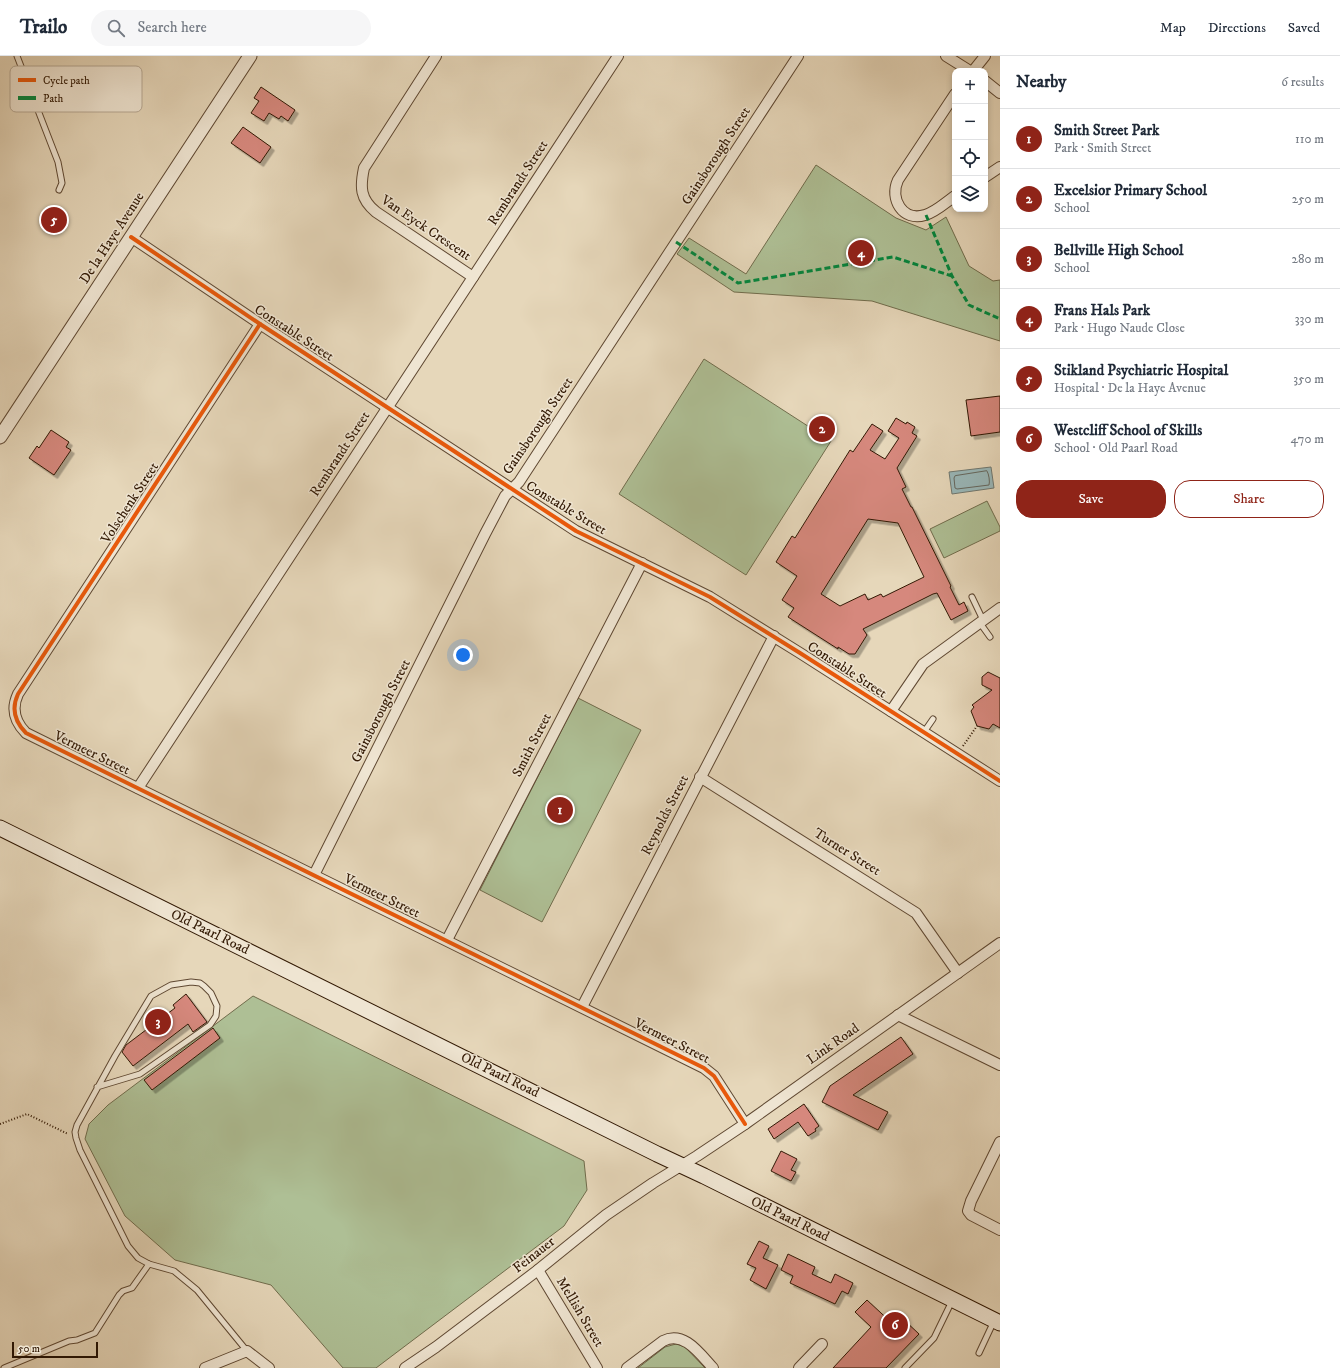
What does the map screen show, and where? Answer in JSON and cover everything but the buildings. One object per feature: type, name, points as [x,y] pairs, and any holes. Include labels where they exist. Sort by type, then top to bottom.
[{"type":"main road","name":"Old Paarl Road","points":[[0,828],[997,1322]]},
{"type":"street","name":"De la Haye Avenue","points":[[0,436],[250,56]]},
{"type":"street","name":"Van Eyck Crescent","points":[[436,56],[364,168],[361,182],[363,195],[368,206],[473,277]]},
{"type":"street","name":"Rembrandt Street","points":[[138,788],[618,56]]},
{"type":"street","name":"Gainsborough Street","points":[[314,875],[505,496],[519,482],[798,56]]},
{"type":"street","points":[[946,56],[965,68]]},
{"type":"street","points":[[975,68],[985,56]]},
{"type":"street","points":[[988,83],[1000,93]]},
{"type":"street","points":[[952,99],[898,180],[895,191],[896,202],[899,207],[907,213],[915,216],[926,215],[952,198]]},
{"type":"street","points":[[988,174],[1000,167]]},
{"type":"street","name":"Constable Street","points":[[131,237],[260,324],[513,488],[576,531],[710,597],[774,636],[1000,781]]},
{"type":"street","name":"Volschenk Street","points":[[18,694],[260,324]]},
{"type":"street","name":"Smith Street","points":[[447,940],[642,563]]},
{"type":"street","points":[[891,711],[923,664],[1000,608]]},
{"type":"street","name":"Reynolds Street","points":[[582,1007],[774,636]]},
{"type":"street","name":"Vermeer Street","points":[[18,694],[14,702],[15,712],[20,727],[26,733],[708,1070],[717,1080],[745,1124]]},
{"type":"street","name":"Turner Street","points":[[700,777],[916,913],[958,973]]},
{"type":"street","name":"Link Road","points":[[681,1166],[745,1124],[1000,943]]},
{"type":"street","points":[[898,1015],[1000,1064]]},
{"type":"street","points":[[1000,1142],[968,1211],[971,1215],[1000,1230]]},
{"type":"street","name":"Feinauer","points":[[405,1368],[436,1347],[538,1270],[606,1214],[681,1166]]},
{"type":"street","name":"Mellish Street","points":[[538,1270],[597,1368]]},
{"type":"street","points":[[627,1368],[663,1341],[676,1338],[689,1344],[714,1368]]},
{"type":"street","points":[[799,1368],[822,1344]]},
{"type":"street","points":[[204,1368],[247,1351],[269,1368]]},
{"type":"lane","points":[[17,56],[21,66]]},
{"type":"lane","points":[[39,112],[58,162],[62,183],[59,190]]},
{"type":"lane","points":[[972,597],[990,637]]},
{"type":"lane","points":[[924,732],[933,719]]},
{"type":"lane","points":[[97,1087],[140,1074],[210,1025],[218,1011],[216,1001],[211,993],[204,986],[191,982],[171,985],[151,996],[97,1087],[77,1125],[75,1132],[80,1150],[128,1246],[138,1258],[149,1264],[174,1271],[192,1285],[247,1351]]},
{"type":"lane","points":[[4,1368],[70,1341],[95,1333],[123,1291],[132,1288],[149,1264]]},
{"type":"lane","points":[[905,1368],[934,1338],[953,1300]]},
{"type":"lane","points":[[979,1353],[997,1322]]},
{"type":"path","points":[[958,754],[977,726]]},
{"type":"path","points":[[0,1124],[27,1114],[76,1138]]},
{"type":"green space","points":[[816,165],[896,218],[926,230],[946,217],[969,266],[993,281],[1000,280],[1000,341],[872,301],[734,292],[677,254],[689,238],[746,274]]},
{"type":"green space","points":[[704,359],[831,441],[746,575],[619,494]]},
{"type":"green space","points":[[987,501],[1000,527],[1000,531],[944,558],[930,529]]},
{"type":"green space","points":[[578,698],[641,730],[542,922],[480,890]]},
{"type":"green space","points":[[253,996],[584,1161],[587,1190],[564,1226],[376,1368],[343,1368],[271,1285],[175,1260],[125,1216],[85,1139],[89,1124],[108,1105]]},
{"type":"green space","points":[[676,1344],[685,1347],[705,1368],[638,1368],[665,1347]]},
{"type":"water","points":[[991,467],[994,488],[952,494],[949,472]]},
{"type":"marked path","points":[[926,215],[952,276],[969,305],[1000,319]]},
{"type":"marked path","points":[[676,242],[738,283],[893,257],[952,276]]},
{"type":"cycle path","points":[[131,237],[260,324],[576,531],[710,597],[1000,781]]},
{"type":"cycle path","points":[[260,324],[18,694],[15,705],[15,715],[22,729],[26,733],[704,1068],[714,1076],[745,1124]]},
{"type":"place","name":"Stikland Psychiatric Hospital","points":[[54,220]]},
{"type":"place","name":"Frans Hals Park","points":[[861,253]]},
{"type":"place","name":"Excelsior Primary School","points":[[822,429]]},
{"type":"place","name":"Smith Street Park","points":[[560,810]]},
{"type":"place","name":"Bellville High School","points":[[158,1022]]},
{"type":"place","name":"Westcliff School of Skills","points":[[895,1325]]}]
